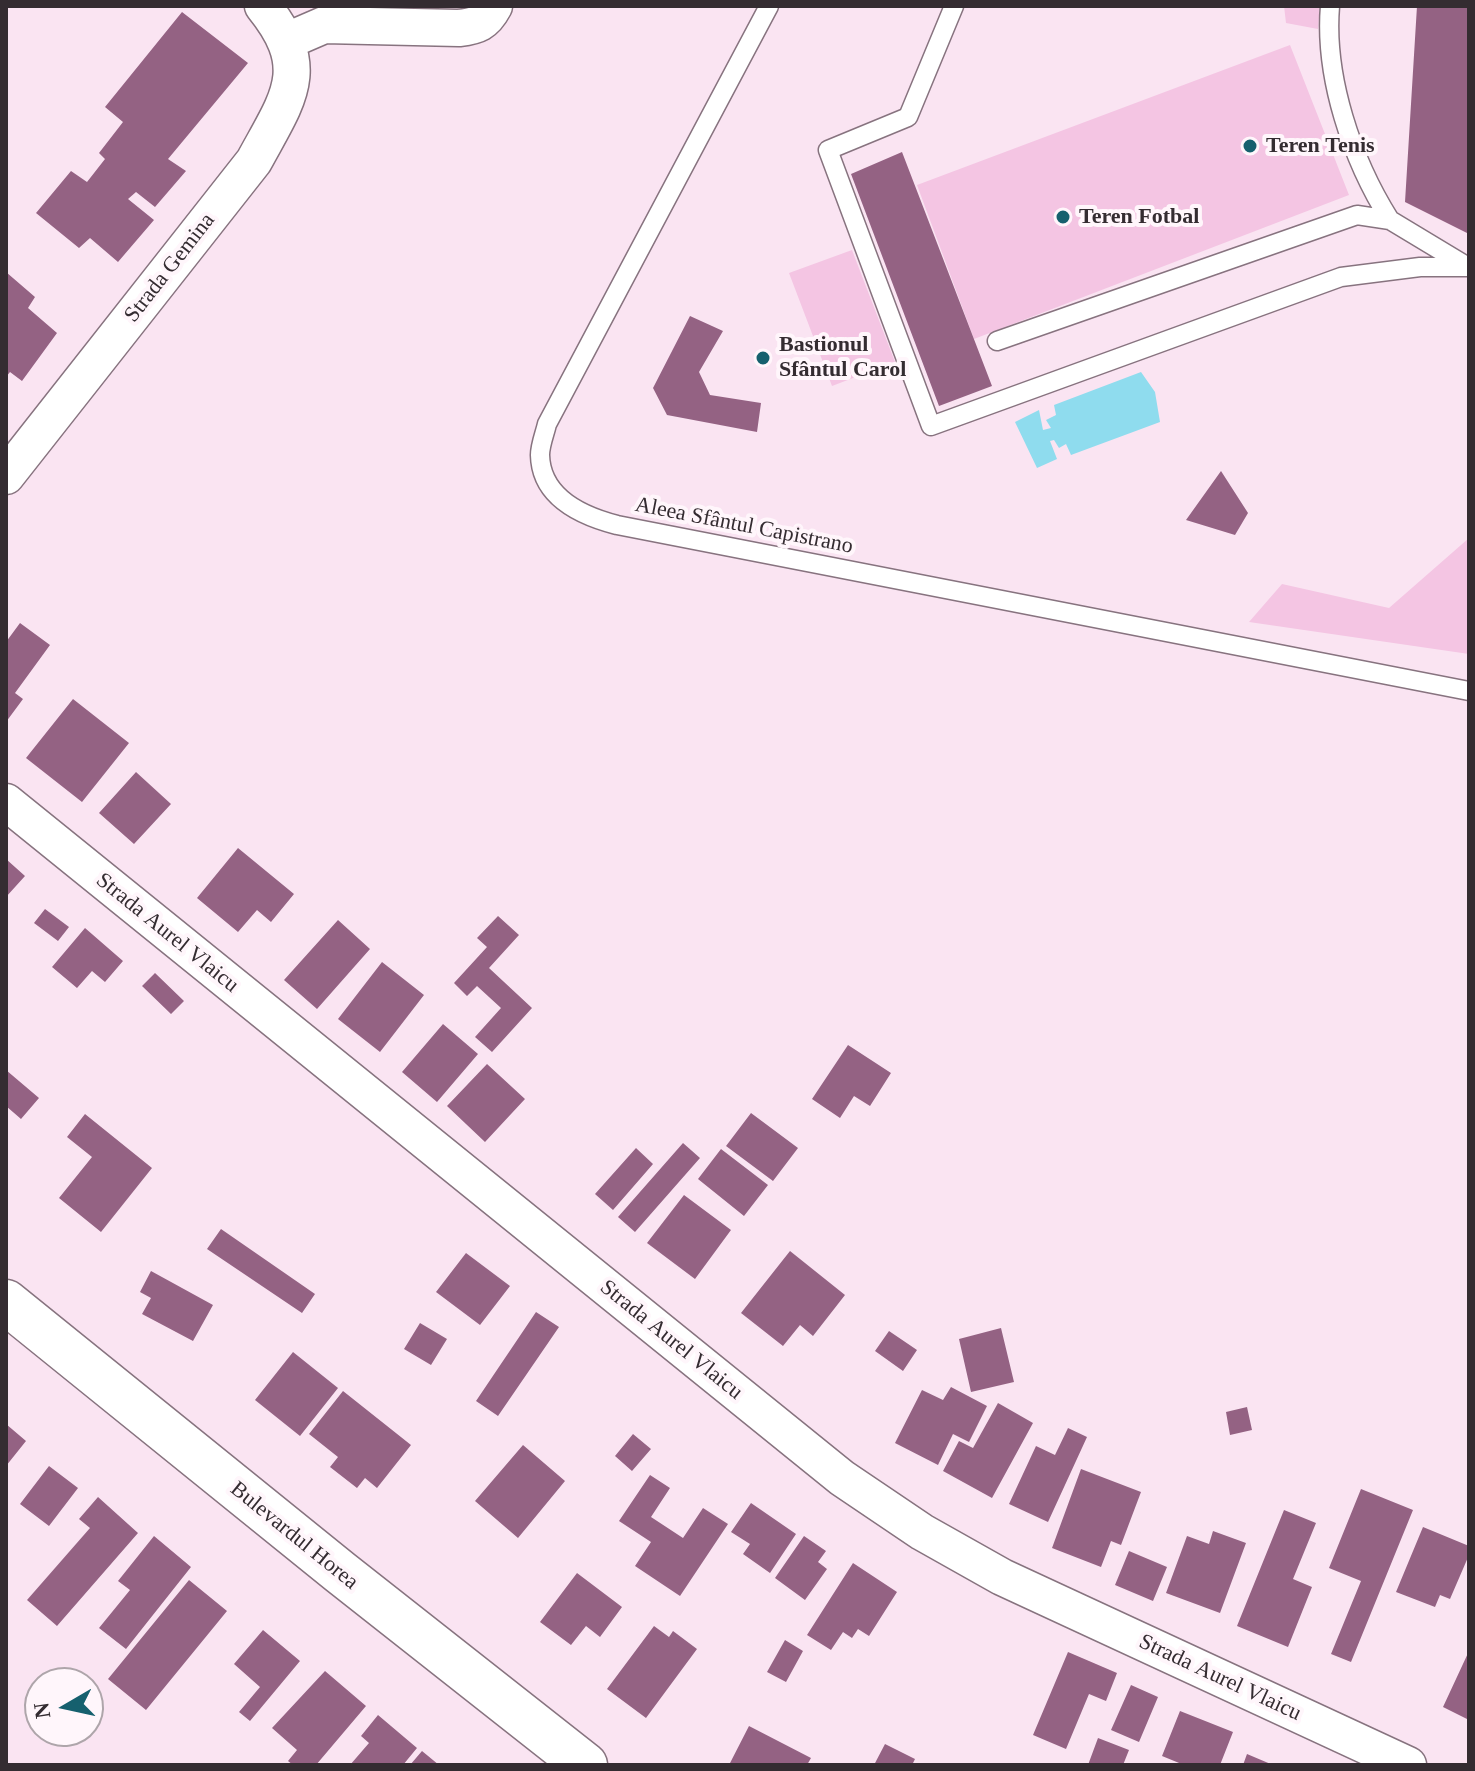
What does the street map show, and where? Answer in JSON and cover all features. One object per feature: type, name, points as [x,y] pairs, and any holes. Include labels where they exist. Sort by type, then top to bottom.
[{"type":"main road","name":"Bulevardul Horea","points":[[6,1302],[327,1563],[585,1765]]},
{"type":"street","name":"Strada Gemina","points":[[6,476],[254,161],[285,102],[293,72],[287,41],[263,6]]},
{"type":"street","points":[[287,41],[324,25],[474,26],[487,20],[494,6]]},
{"type":"street","name":"Strada Aurel Vlaicu","points":[[6,802],[842,1478],[922,1532],[1002,1577],[1408,1765]]},
{"type":"lane","name":"Aleea Sfântul Capistrano","points":[[769,6],[547,424],[540,454],[548,484],[566,504],[588,517],[617,525],[1469,691]]},
{"type":"lane","points":[[954,6],[908,117],[828,150],[931,426],[1341,277],[1420,267],[1469,267]]},
{"type":"lane","points":[[1330,6],[1327,36],[1348,137],[1375,197],[1390,220]]},
{"type":"lane","points":[[997,341],[1357,215],[1390,220],[1469,267]]},
{"type":"shaded area","points":[[1284,6],[1320,6],[1318,29],[1286,23]]},
{"type":"shaded area","name":"Teren Fotbal","points":[[1290,45],[1349,195],[974,339],[917,185]]},
{"type":"shaded area","points":[[852,250],[895,362],[832,386],[789,273]]},
{"type":"shaded area","points":[[1469,538],[1469,654],[1249,622],[1282,584],[1389,608]]},
{"type":"water","points":[[1141,372],[1155,392],[1160,422],[1071,455],[1066,444],[1059,448],[1054,440],[1050,441],[1057,459],[1037,468],[1015,422],[1039,410],[1043,430],[1051,428],[1046,420],[1056,415],[1054,405]]},
{"type":"building","points":[[1417,6],[1469,6],[1469,234],[1405,202]]},
{"type":"building","points":[[182,12],[248,63],[168,159],[186,171],[155,207],[136,192],[128,199],[154,220],[118,262],[90,238],[79,248],[36,213],[71,171],[87,182],[105,159],[99,153],[123,122],[105,107]]},
{"type":"building","points":[[902,152],[992,386],[939,406],[851,174]]},
{"type":"building","points":[[6,272],[35,297],[28,308],[57,333],[22,381],[10,372],[6,377]]},
{"type":"building","points":[[690,316],[723,331],[699,372],[710,395],[761,403],[757,432],[667,415],[653,388]]},
{"type":"building","points":[[1221,471],[1248,513],[1235,535],[1186,520]]},
{"type":"building","points":[[20,623],[50,645],[15,693],[23,699],[6,722],[6,642]]},
{"type":"building","points":[[73,699],[129,743],[82,802],[26,758]]},
{"type":"building","points":[[136,772],[171,804],[134,844],[99,813]]},
{"type":"building","points":[[238,848],[294,894],[271,922],[257,910],[238,932],[197,898]]},
{"type":"building","points":[[6,859],[25,876],[6,897]]},
{"type":"building","points":[[45,909],[69,927],[58,941],[34,923]]},
{"type":"building","points":[[498,916],[519,935],[489,968],[532,1008],[492,1052],[475,1037],[501,1008],[477,986],[467,996],[454,983],[487,947],[477,938]]},
{"type":"building","points":[[338,920],[370,949],[317,1009],[284,980]]},
{"type":"building","points":[[85,928],[123,961],[105,982],[92,971],[77,988],[52,967]]},
{"type":"building","points":[[382,962],[424,995],[380,1052],[338,1019]]},
{"type":"building","points":[[155,973],[184,1001],[171,1014],[142,986]]},
{"type":"building","points":[[443,1024],[478,1054],[437,1102],[402,1072]]},
{"type":"building","points":[[848,1045],[891,1073],[870,1106],[854,1096],[840,1118],[812,1099]]},
{"type":"building","points":[[487,1064],[525,1099],[485,1142],[447,1106]]},
{"type":"building","points":[[6,1070],[39,1098],[21,1119],[6,1106]]},
{"type":"building","points":[[751,1113],[798,1148],[773,1181],[726,1146]]},
{"type":"building","points":[[85,1114],[152,1168],[101,1232],[59,1198],[92,1157],[67,1137]]},
{"type":"building","points":[[683,1143],[700,1158],[635,1232],[618,1217]]},
{"type":"building","points":[[636,1148],[653,1164],[613,1210],[595,1194]]},
{"type":"building","points":[[721,1149],[768,1185],[744,1216],[698,1179]]},
{"type":"building","points":[[684,1195],[731,1230],[695,1279],[647,1243]]},
{"type":"building","points":[[221,1229],[315,1294],[302,1313],[207,1249]]},
{"type":"building","points":[[790,1251],[845,1295],[813,1336],[800,1325],[783,1346],[741,1313]]},
{"type":"building","points":[[466,1253],[510,1286],[480,1325],[436,1292]]},
{"type":"building","points":[[151,1271],[213,1305],[193,1341],[142,1314],[151,1298],[140,1292]]},
{"type":"building","points":[[536,1312],[559,1327],[498,1416],[476,1401]]},
{"type":"building","points":[[420,1323],[447,1339],[431,1365],[404,1349]]},
{"type":"building","points":[[1001,1328],[1014,1382],[971,1392],[959,1339]]},
{"type":"building","points":[[889,1331],[917,1350],[903,1371],[875,1351]]},
{"type":"building","points":[[293,1352],[338,1388],[300,1436],[255,1400]]},
{"type":"building","points":[[951,1387],[987,1406],[969,1442],[953,1434],[938,1465],[895,1443],[922,1390],[943,1400]]},
{"type":"building","points":[[343,1391],[411,1445],[377,1488],[365,1478],[357,1488],[330,1467],[338,1457],[309,1434]]},
{"type":"building","points":[[998,1403],[1033,1423],[992,1498],[943,1471],[959,1441],[973,1448]]},
{"type":"building","points":[[1247,1407],[1252,1430],[1230,1435],[1226,1412]]},
{"type":"building","points":[[6,1424],[26,1441],[6,1466]]},
{"type":"building","points":[[1068,1428],[1087,1437],[1048,1522],[1009,1504],[1036,1446],[1055,1455]]},
{"type":"building","points":[[633,1434],[651,1449],[632,1471],[615,1456]]},
{"type":"building","points":[[523,1445],[565,1481],[518,1538],[475,1501]]},
{"type":"building","points":[[49,1466],[78,1488],[49,1526],[20,1504]]},
{"type":"building","points":[[1081,1469],[1141,1492],[1121,1545],[1111,1541],[1101,1567],[1052,1548]]},
{"type":"building","points":[[650,1475],[670,1488],[651,1517],[683,1538],[703,1508],[728,1524],[680,1596],[635,1566],[651,1542],[619,1521]]},
{"type":"building","points":[[1361,1489],[1413,1510],[1351,1662],[1331,1654],[1361,1581],[1329,1568]]},
{"type":"building","points":[[98,1497],[138,1533],[57,1626],[27,1600],[90,1528],[79,1519]]},
{"type":"building","points":[[751,1503],[796,1534],[770,1573],[743,1554],[750,1544],[731,1532]]},
{"type":"building","points":[[1284,1510],[1316,1523],[1293,1579],[1312,1587],[1288,1647],[1237,1626]]},
{"type":"building","points":[[1423,1527],[1469,1546],[1469,1555],[1450,1599],[1440,1595],[1435,1607],[1396,1592]]},
{"type":"building","points":[[1213,1531],[1246,1543],[1220,1613],[1166,1593],[1187,1536],[1209,1544]]},
{"type":"building","points":[[154,1536],[191,1567],[126,1649],[99,1628],[130,1590],[118,1581]]},
{"type":"building","points":[[804,1536],[826,1551],[818,1562],[827,1569],[805,1600],[775,1578]]},
{"type":"building","points":[[1129,1551],[1167,1567],[1153,1601],[1115,1585]]},
{"type":"building","points":[[853,1563],[897,1592],[869,1636],[858,1629],[852,1638],[843,1632],[831,1650],[807,1635]]},
{"type":"building","points":[[577,1573],[622,1607],[600,1637],[586,1626],[571,1645],[540,1622]]},
{"type":"building","points":[[189,1580],[227,1611],[146,1710],[108,1679]]},
{"type":"building","points":[[654,1626],[669,1637],[673,1631],[697,1649],[646,1718],[607,1689]]},
{"type":"building","points":[[263,1630],[300,1661],[250,1721],[239,1712],[260,1687],[234,1664]]},
{"type":"building","points":[[785,1640],[803,1651],[786,1682],[767,1672]]},
{"type":"building","points":[[1469,1651],[1469,1720],[1443,1707]]},
{"type":"building","points":[[1068,1652],[1117,1673],[1106,1701],[1089,1694],[1066,1749],[1033,1735]]},
{"type":"building","points":[[325,1671],[366,1706],[316,1765],[293,1765],[288,1761],[297,1750],[272,1728]]},
{"type":"building","points":[[1131,1685],[1158,1697],[1139,1742],[1111,1730]]},
{"type":"building","points":[[1180,1711],[1233,1732],[1220,1765],[1184,1765],[1162,1756]]},
{"type":"building","points":[[378,1715],[417,1748],[403,1765],[350,1765],[369,1743],[361,1736]]},
{"type":"building","points":[[749,1726],[811,1758],[807,1765],[729,1765]]},
{"type":"building","points":[[1098,1738],[1129,1750],[1123,1765],[1088,1765]]},
{"type":"building","points":[[885,1744],[915,1759],[912,1765],[874,1765]]},
{"type":"building","points":[[422,1751],[439,1765],[410,1765]]},
{"type":"building","points":[[1247,1754],[1273,1765],[1243,1765]]},
{"type":"place","name":"Teren Tenis","points":[[1250,146]]},
{"type":"place","name":"Teren Fotbal","points":[[1063,217]]},
{"type":"place","name":"Bastionul Sfântul Carol","points":[[763,358]]}]
